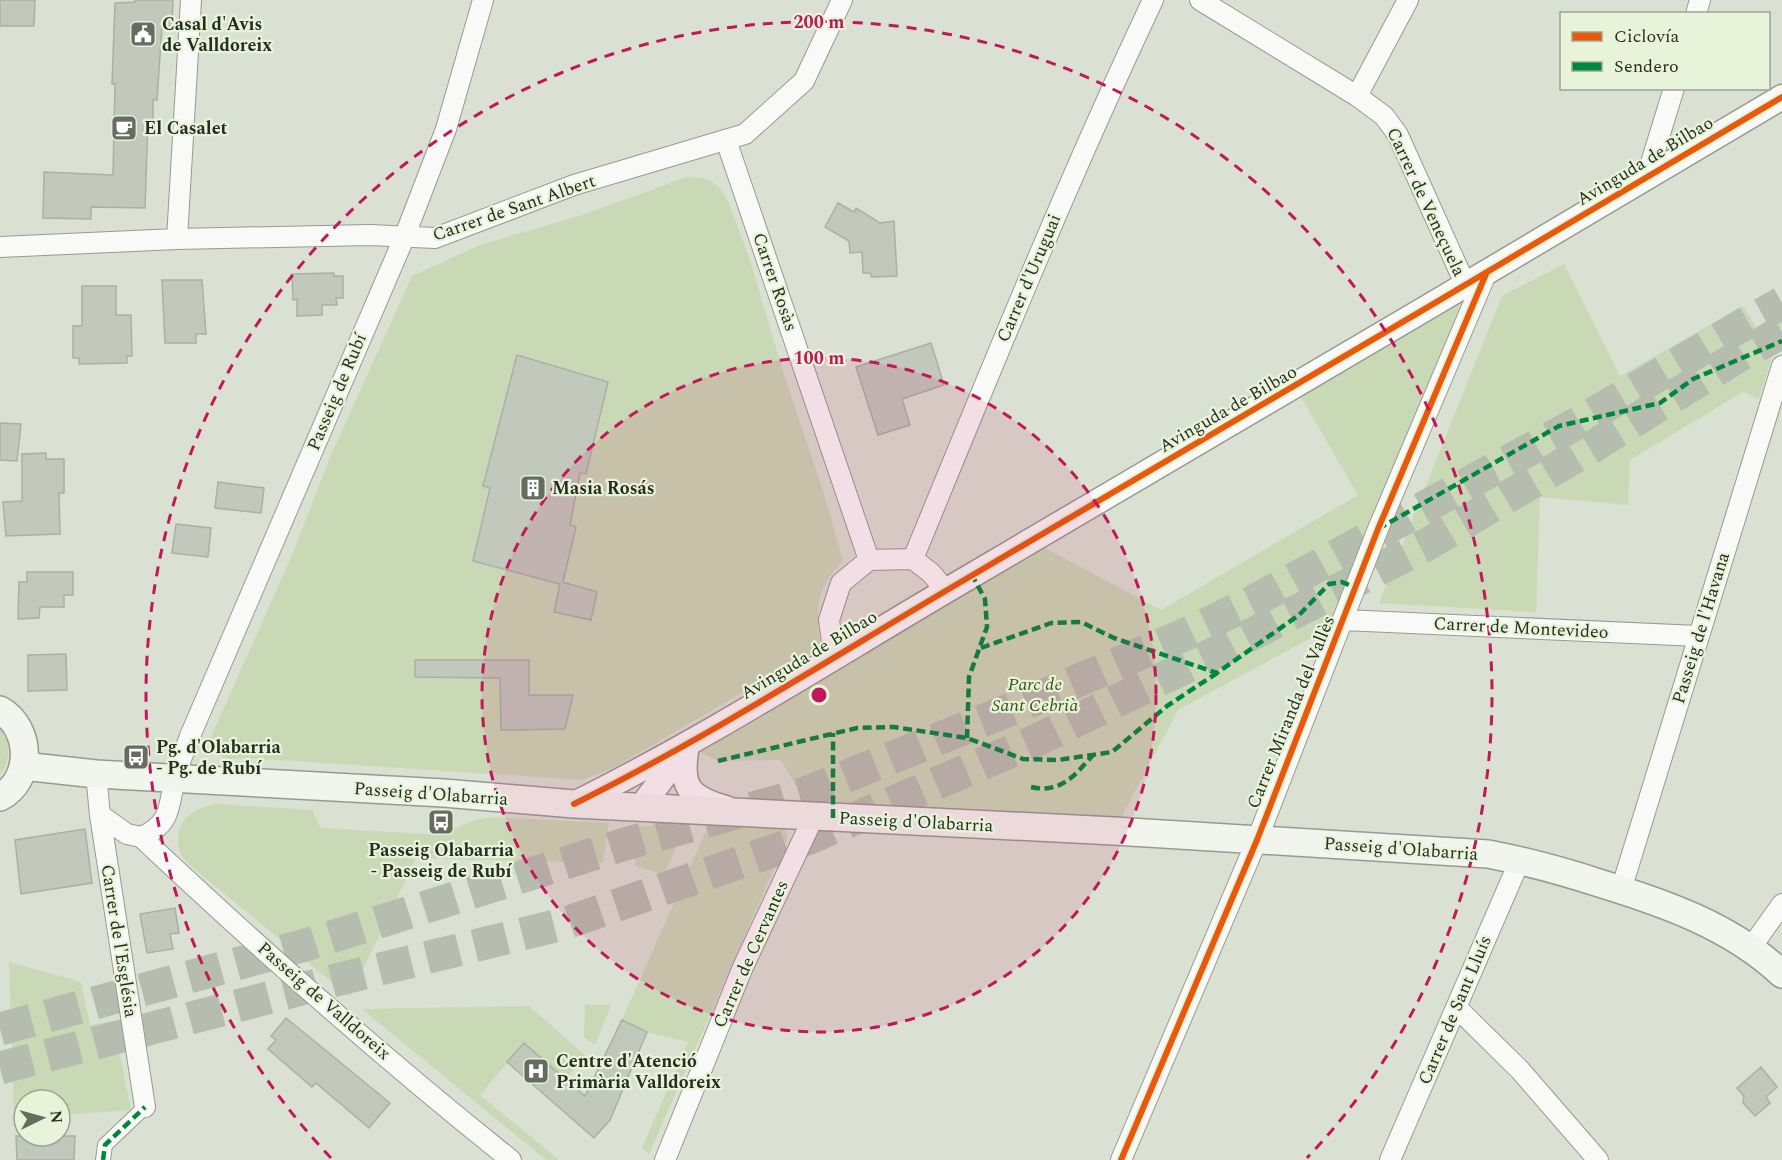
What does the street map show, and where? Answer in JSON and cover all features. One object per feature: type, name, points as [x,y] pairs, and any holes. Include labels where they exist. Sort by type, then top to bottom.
[{"type":"main road","points":[[0,710],[16,724],[23,738],[25,753],[23,766],[16,783],[0,797]]},
{"type":"main road","name":"Passeig d'Olabarria","points":[[23,766],[96,774],[444,793],[574,804],[1457,851],[1520,860],[1621,890],[1690,915],[1750,949],[1782,974]]},
{"type":"street","points":[[177,239],[191,0]]},
{"type":"street","name":"Passeig de Rubí","points":[[141,837],[161,826],[169,810],[174,779],[190,736],[404,238],[446,129],[483,0]]},
{"type":"street","name":"Carrer de Sant Albert","points":[[0,247],[177,239],[370,235],[435,238],[574,185],[745,134],[804,81],[842,0]]},
{"type":"street","name":"Carrer d'Uruguai","points":[[913,559],[1039,253],[1103,106],[1153,0]]},
{"type":"street","name":"Carrer de Veneçuela","points":[[1200,0],[1357,96],[1384,116],[1398,135],[1466,286]]},
{"type":"street","points":[[1357,96],[1408,0]]},
{"type":"street","points":[[1647,177],[1673,90]]},
{"type":"street","name":"Avinguda de Bilbao","points":[[574,804],[687,745],[1466,286],[1782,96]]},
{"type":"street","name":"Carrer Rosàs","points":[[726,140],[869,560]]},
{"type":"street","name":"Carrer Miranda del Vallès","points":[[1121,1160],[1257,840],[1378,530],[1486,274]]},
{"type":"street","name":"Passeig de l'Havana","points":[[1621,890],[1782,366]]},
{"type":"street","points":[[834,658],[830,620],[841,584],[869,560],[913,559],[931,573],[945,591]]},
{"type":"street","name":"Carrer de Montevideo","points":[[1344,620],[1698,636]]},
{"type":"street","points":[[641,807],[687,745]]},
{"type":"street","points":[[687,745],[684,777],[688,787],[707,803],[747,813]]},
{"type":"street","name":"Carrer de l'Església","points":[[96,774],[100,815],[145,1107]]},
{"type":"street","name":"Passeig de Valldoreix","points":[[100,815],[127,834],[141,837],[286,969],[458,1118],[511,1160]]},
{"type":"street","name":"Carrer de Cervantes","points":[[665,1160],[743,967],[814,816]]},
{"type":"street","name":"Carrer de Sant Lluís","points":[[1390,1160],[1520,860]]},
{"type":"street","points":[[1750,949],[1782,904]]},
{"type":"street","points":[[1457,1008],[1520,1070],[1598,1160]]},
{"type":"street","points":[[103,1160],[105,1145],[145,1107]]},
{"type":"green space","points":[[687,177],[711,181],[719,187],[728,201],[750,260],[782,368],[823,490],[843,561],[822,591],[818,611],[820,647],[615,767],[583,780],[247,758],[225,759],[210,745],[211,737],[292,555],[331,455],[412,276],[480,245],[579,216]]},
{"type":"green space","points":[[1564,264],[1620,376],[1743,306],[1756,327],[1782,311],[1782,324],[1759,399],[1743,392],[1630,460],[1628,505],[1540,497],[1536,612],[1379,603],[1502,296]]},
{"type":"green space","name":"Parc de Sant Cebrià","points":[[1475,281],[1344,620],[1178,710],[1114,831],[814,816],[781,760],[718,761],[687,745],[1032,541],[1161,610],[1358,495],[1295,387]]},
{"type":"green space","points":[[0,730],[7,741],[9,752],[0,775]]},
{"type":"green space","points":[[214,804],[313,810],[320,828],[443,835],[466,823],[492,817],[609,823],[603,863],[416,858],[350,997],[184,859],[178,843],[182,824],[189,815]]},
{"type":"green space","points":[[655,819],[689,819],[664,875],[635,866],[637,827],[652,826]]},
{"type":"green space","points":[[710,822],[785,828],[788,837],[649,1154],[642,1148],[688,1042],[647,1032],[622,1020]]},
{"type":"green space","points":[[9,962],[81,982],[90,1025],[113,1021],[131,1110],[72,1114],[72,1088],[13,1088]]},
{"type":"green space","points":[[585,1005],[611,1005],[595,1045],[584,1037]]},
{"type":"green space","points":[[529,1006],[585,1055],[566,1079],[524,1043],[480,1095],[559,1160],[546,1160],[362,1009]]},
{"type":"building","points":[[0,0],[35,0],[34,26],[0,26]]},
{"type":"building","points":[[135,0],[173,0],[172,26],[162,26],[157,100],[153,100],[153,120],[148,120],[145,208],[91,207],[91,219],[43,218],[44,172],[113,175],[115,84],[112,84],[115,3],[135,2]]},
{"type":"building","points":[[838,203],[854,212],[856,208],[880,223],[894,221],[897,276],[872,277],[870,273],[863,273],[862,252],[850,253],[849,241],[825,227]]},
{"type":"building","points":[[334,273],[334,276],[343,276],[343,298],[336,298],[337,305],[322,305],[322,315],[297,316],[297,299],[293,300],[292,274]]},
{"type":"building","points":[[162,280],[202,280],[206,334],[196,334],[196,343],[165,343]]},
{"type":"building","points":[[82,286],[116,286],[116,315],[131,315],[132,356],[127,356],[127,363],[79,364],[79,358],[73,358],[73,326],[82,326]]},
{"type":"building","points":[[931,343],[944,385],[902,399],[910,425],[878,435],[856,367]]},
{"type":"building","name":"Masia Rosás","points":[[517,355],[608,382],[586,474],[580,473],[570,525],[576,527],[563,582],[597,592],[591,620],[554,612],[560,584],[473,561],[490,488],[483,486]]},
{"type":"building","points":[[0,423],[21,424],[17,461],[0,460]]},
{"type":"building","points":[[46,453],[46,459],[64,459],[64,493],[59,493],[60,534],[6,536],[3,502],[22,501],[22,454]]},
{"type":"building","points":[[218,482],[264,488],[261,513],[215,508]]},
{"type":"building","points":[[176,524],[211,528],[208,557],[172,553]]},
{"type":"building","points":[[27,572],[73,572],[73,595],[64,595],[64,607],[40,607],[39,618],[18,619],[19,582],[27,582]]},
{"type":"building","points":[[66,654],[67,690],[28,691],[28,655]]},
{"type":"building","points":[[415,660],[529,660],[529,695],[573,695],[565,729],[501,730],[500,678],[415,677]]},
{"type":"building","points":[[85,829],[92,883],[21,894],[15,840]]},
{"type":"building","points":[[175,908],[179,933],[170,934],[173,949],[147,953],[140,914]]},
{"type":"building","points":[[286,1018],[390,1103],[369,1128],[316,1083],[312,1087],[268,1049],[276,1040],[271,1036]]},
{"type":"building","name":"Centre d'Atenció Primària Valldoreix","points":[[622,1020],[647,1032],[610,1120],[594,1138],[507,1062],[524,1043],[585,1096]]},
{"type":"building","points":[[1761,1067],[1777,1087],[1766,1097],[1770,1103],[1755,1116],[1743,1103],[1744,1096],[1737,1088]]},
{"type":"building","points":[[72,1136],[75,1136],[74,1160],[17,1160],[16,1148],[72,1148]]},
{"type":"tunnel","points":[[0,1029],[309,944],[622,845],[803,794],[1024,704],[1188,633],[1252,602],[1576,424],[1782,303]]},
{"type":"tunnel","points":[[0,1068],[336,980],[563,924],[807,839],[1035,741],[1223,649],[1426,545],[1782,332]]},
{"type":"marked path","points":[[1378,529],[1559,426],[1660,403],[1693,379],[1782,341]]},
{"type":"marked path","points":[[967,738],[969,677],[987,627],[985,599],[972,575]]},
{"type":"marked path","points":[[981,648],[1051,623],[1081,622],[1114,638],[1217,673],[1299,615],[1329,584],[1342,582],[1356,588]]},
{"type":"marked path","points":[[718,761],[857,728],[894,727],[967,738],[1023,759],[1058,760],[1112,752],[1167,706],[1217,673]]},
{"type":"marked path","points":[[833,733],[833,818]]},
{"type":"marked path","points":[[1031,787],[1051,788],[1067,781],[1093,755]]},
{"type":"marked path","points":[[103,1160],[105,1145],[145,1107]]},
{"type":"cycle path","points":[[574,804],[725,722],[1782,97]]},
{"type":"cycle path","points":[[1121,1160],[1257,840],[1378,529],[1486,274]]},
{"type":"place","name":"Casal d'Avis de Valldoreix","points":[[143,34]]},
{"type":"place","name":"El Casalet","points":[[124,128]]},
{"type":"place","name":"Masia Rosás","points":[[533,488]]},
{"type":"place","name":"Pg. d'Olabarria - Pg. de Rubí","points":[[136,757]]},
{"type":"place","name":"Passeig Olabarria - Passeig de Rubí","points":[[441,822]]},
{"type":"place","name":"Centre d'Atenció Primària Valldoreix","points":[[536,1071]]}]
